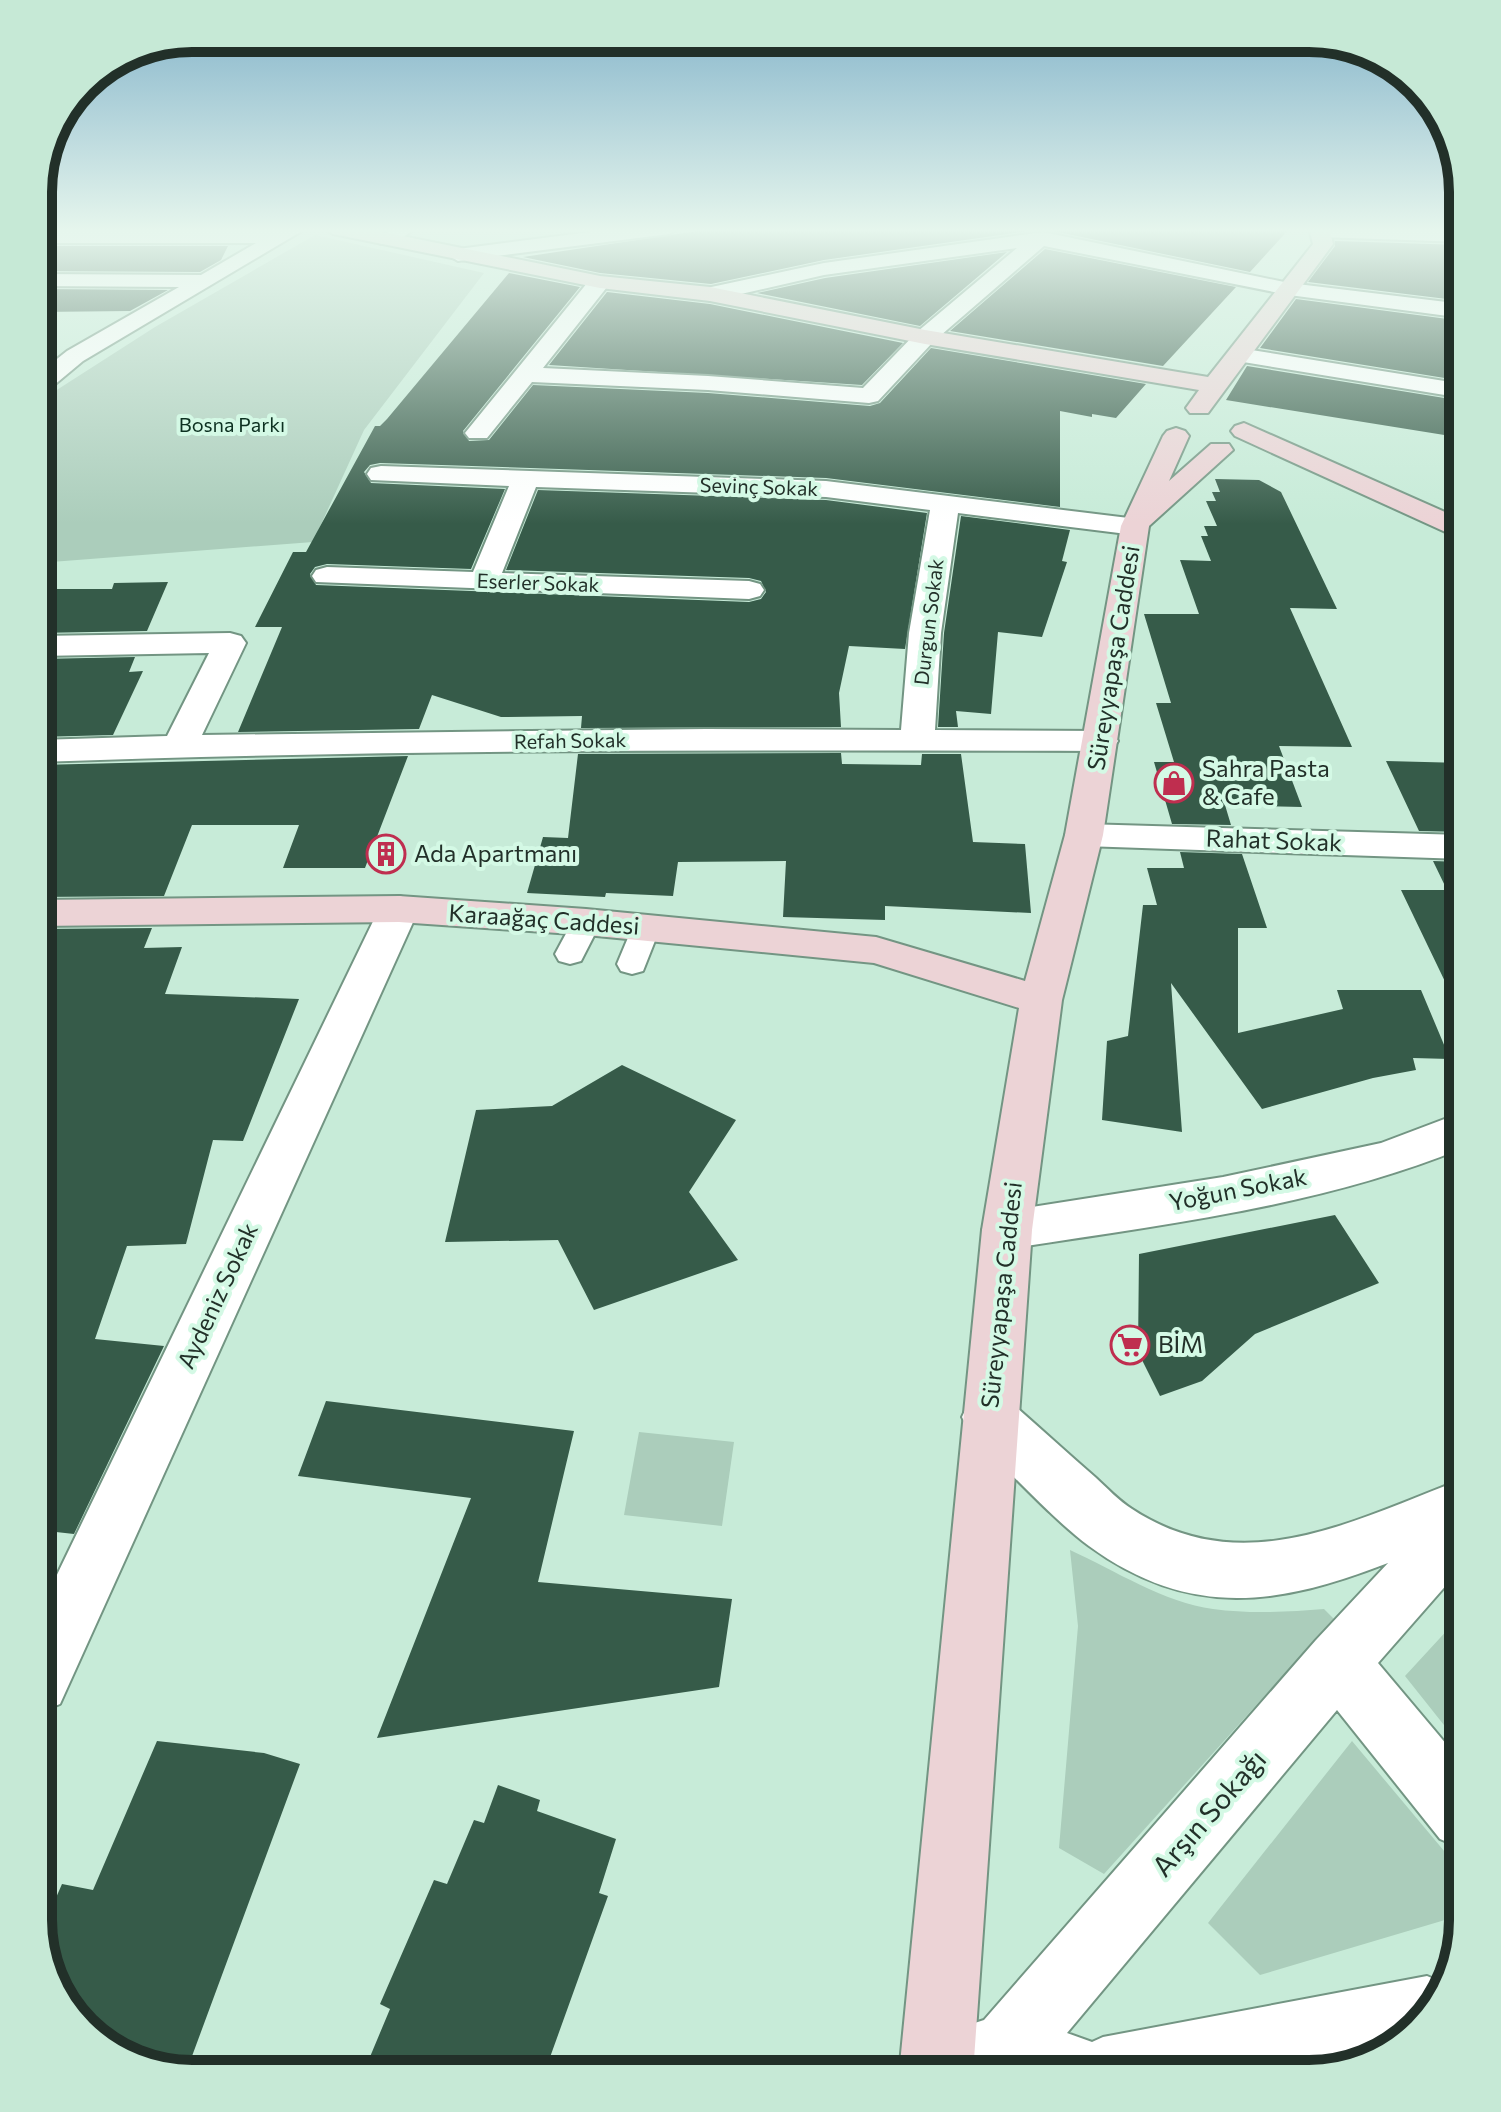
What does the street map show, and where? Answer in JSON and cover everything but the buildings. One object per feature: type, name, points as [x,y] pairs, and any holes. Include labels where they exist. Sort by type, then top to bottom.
[{"type":"street","points":[[52,375],[75,356],[127,327]]},
{"type":"street","points":[[478,433],[565,327]]},
{"type":"street","points":[[873,327],[1214,385]]},
{"type":"street","points":[[526,375],[723,384],[869,396],[937,327]]},
{"type":"street","points":[[1261,327],[1214,385],[1217,430],[1337,471],[1449,524]]},
{"type":"street","points":[[1239,355],[1449,389]]},
{"type":"street","points":[[52,356],[75,356]]},
{"type":"street","name":"Süreyyapaşa Caddesi","points":[[1135,526],[1217,430]]},
{"type":"street","name":"Süreyyapaşa Caddesi","points":[[937,2060],[1007,1230],[1041,1000],[1084,835],[1135,526],[1217,430]]},
{"type":"street","name":"Sevinç Sokak","points":[[381,474],[826,489],[1135,526]]},
{"type":"street","points":[[484,581],[526,479]]},
{"type":"street","name":"Durgun Sokak","points":[[917,742],[925,633],[945,503]]},
{"type":"street","name":"Eserler Sokak","points":[[327,576],[749,590]]},
{"type":"street","points":[[52,646],[230,643],[179,746]]},
{"type":"street","name":"Refah Sokak","points":[[52,751],[706,739],[1101,741]]},
{"type":"street","name":"Rahat Sokak","points":[[1084,835],[1449,847]]},
{"type":"street","name":"Karaağaç Caddesi","points":[[52,913],[399,909],[639,946],[876,950],[1041,1000]]},
{"type":"street","name":"Aydeniz Sokak","points":[[52,1652],[399,909]]},
{"type":"street","name":"Yoğun Sokak","points":[[1007,1230],[1223,1196],[1389,1159],[1449,1135]]},
{"type":"street","points":[[989,1417],[1112,1528],[1174,1562],[1225,1573],[1276,1572],[1324,1561],[1449,1511]]},
{"type":"street","name":"Arşın Sokağı","points":[[1006,2050],[1338,1662],[1449,1539]]},
{"type":"street","points":[[1338,1662],[1449,1799]]},
{"type":"street","points":[[1176,2060],[1411,2015]]},
{"type":"street","points":[[974,2060],[1006,2050],[1037,2060]]},
{"type":"green space","name":"Bosna Parkı","points":[[155,327],[443,327],[364,430],[313,542],[52,562],[52,393]]},
{"type":"green space","points":[[639,1432],[734,1442],[722,1526],[624,1515]]},
{"type":"green space","points":[[1070,1550],[1140,1585],[1195,1606],[1255,1612],[1324,1609],[1334,1619],[1104,1874],[1059,1848],[1078,1626]]},
{"type":"green space","points":[[1449,1628],[1449,1731],[1405,1676]]},
{"type":"green space","points":[[1352,1741],[1449,1857],[1449,1919],[1260,1975],[1208,1923]]},
{"type":"place","name":"Sahra Pasta & Cafe","points":[[1174,783]]},
{"type":"place","name":"Ada Apartmanı","points":[[386,854]]},
{"type":"place","name":"BİM","points":[[1130,1345]]}]
